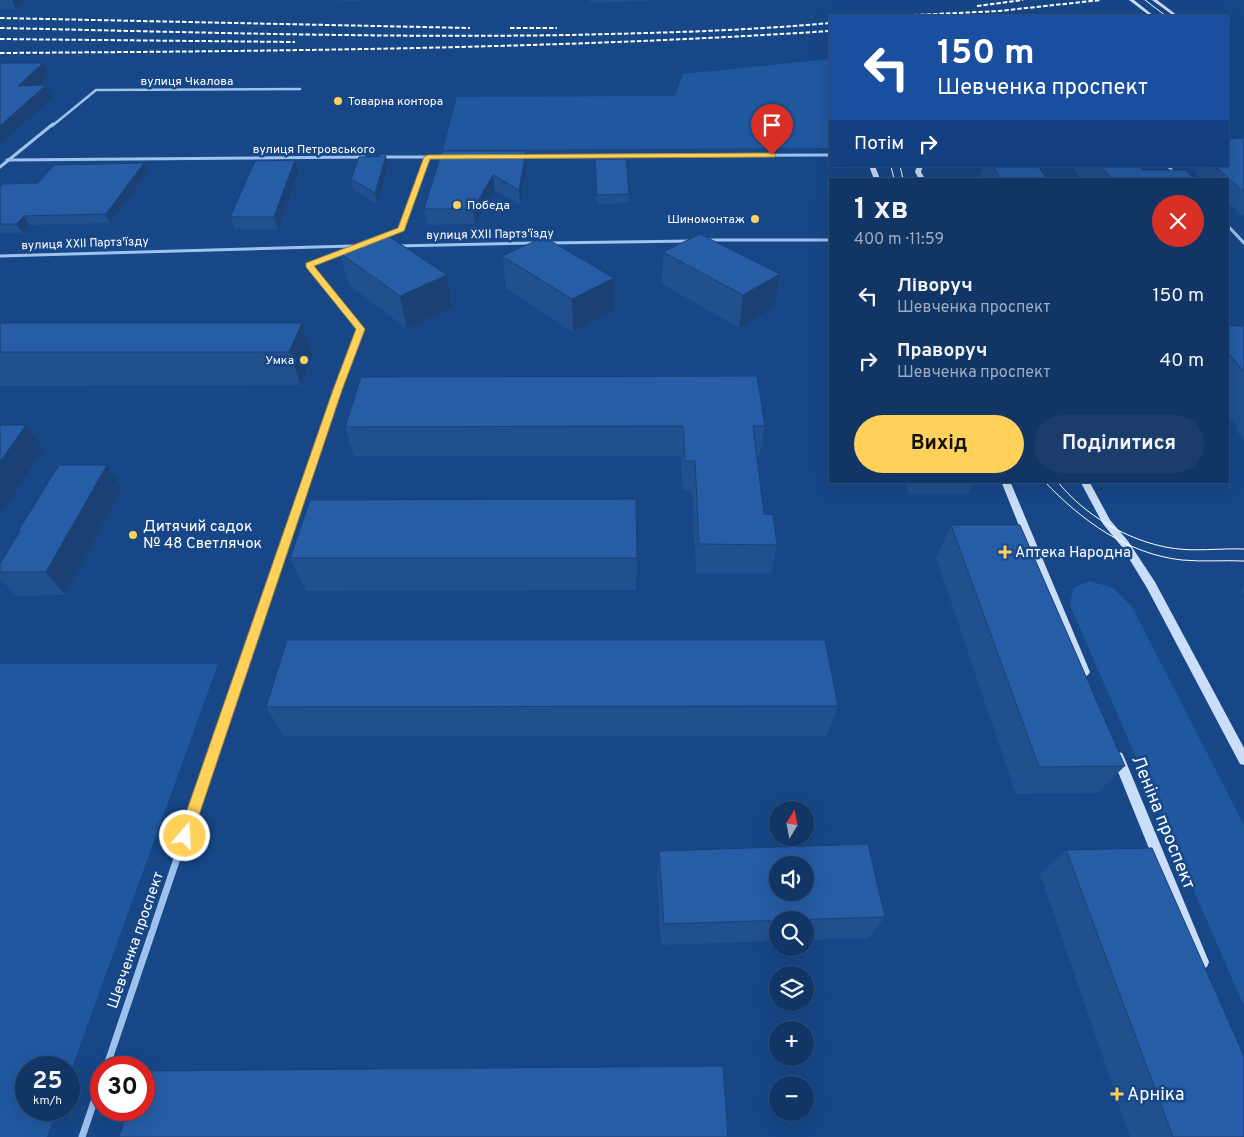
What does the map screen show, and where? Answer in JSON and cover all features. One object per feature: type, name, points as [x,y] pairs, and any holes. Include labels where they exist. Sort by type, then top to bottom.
[{"type":"street","points":[[1131,0],[1151,15]]},
{"type":"street","points":[[1154,0],[1175,15]]},
{"type":"street","name":"вулиця Чкалова","points":[[0,167],[96,90],[300,89]]},
{"type":"street","points":[[516,156],[829,155]]},
{"type":"street","name":"вулиця Петровського","points":[[7,160],[369,157]]},
{"type":"street","name":"вулиця Петровського","points":[[379,157],[447,157]]},
{"type":"street","name":"Шевченка проспект","points":[[110,1056],[337,390],[361,329],[309,265],[402,229],[428,157]]},
{"type":"street","points":[[1169,167],[1179,178]]},
{"type":"street","points":[[1229,227],[1244,242]]},
{"type":"street","name":"вулиця XXII Партз'їзду","points":[[386,246],[829,240]]},
{"type":"street","name":"вулиця XXII Партз'їзду","points":[[0,256],[376,246]]},
{"type":"street","points":[[1006,483],[1088,682]]},
{"type":"street","points":[[1085,483],[1106,522],[1125,544],[1151,585],[1244,760]]},
{"type":"street","name":"Леніна проспект","points":[[1114,746],[1207,974]]},
{"type":"street","points":[[82,1137],[90,1113]]},
{"type":"shaded area","points":[[829,59],[829,148],[443,150],[457,97],[675,96],[683,74]]},
{"type":"shaded area","points":[[1090,581],[1113,588],[1132,607],[1244,825],[1244,1006],[1070,605],[1073,588]]},
{"type":"shaded area","points":[[0,664],[218,664],[76,1056],[15,1056],[15,1121],[53,1121],[47,1137],[0,1137]]},
{"type":"building","points":[[0,63],[43,63],[18,86],[46,85],[0,126]]},
{"type":"building","points":[[1244,138],[1244,192],[1216,167],[1229,167],[1229,139]]},
{"type":"building","points":[[442,151],[526,151],[519,190],[493,175],[473,209],[424,209]]},
{"type":"building","points":[[386,156],[375,193],[351,179],[359,157]]},
{"type":"building","points":[[595,159],[626,159],[629,194],[597,195]]},
{"type":"building","points":[[295,160],[274,217],[230,217],[255,161]]},
{"type":"building","points":[[144,163],[106,214],[24,216],[16,224],[0,224],[0,187],[3,184],[38,183],[54,165]]},
{"type":"building","points":[[994,167],[1039,167],[1046,178],[1000,178]]},
{"type":"building","points":[[1102,167],[1141,167],[1143,170],[1185,170],[1193,178],[1111,178]]},
{"type":"building","points":[[700,234],[780,274],[743,295],[663,252]]},
{"type":"building","points":[[387,235],[447,275],[400,296],[340,253]]},
{"type":"building","points":[[544,237],[614,278],[572,299],[502,256]]},
{"type":"building","points":[[0,323],[302,323],[289,352],[0,352]]},
{"type":"building","points":[[1229,326],[1244,326],[1244,372],[1229,353]]},
{"type":"building","points":[[757,376],[765,426],[753,426],[764,514],[773,515],[777,545],[699,544],[695,461],[685,461],[683,426],[345,427],[361,377]]},
{"type":"building","points":[[0,425],[26,425],[0,462]]},
{"type":"building","points":[[59,465],[107,465],[46,572],[0,572],[0,564],[20,531],[18,531]]},
{"type":"building","points":[[636,499],[637,558],[290,558],[310,500]]},
{"type":"building","points":[[951,525],[1020,525],[1125,766],[1039,767]]},
{"type":"building","points":[[287,640],[825,640],[838,706],[266,707]]},
{"type":"building","points":[[868,844],[885,917],[814,919],[814,911],[769,911],[769,921],[664,924],[659,851]]},
{"type":"building","points":[[1152,848],[1244,1056],[1244,1137],[1173,1137],[1066,850]]},
{"type":"building","points":[[723,1066],[728,1137],[119,1137],[124,1121],[155,1121],[155,1071]]},
{"type":"tram line","points":[[1145,0],[1165,15]]},
{"type":"tram line","points":[[891,167],[894,178]]},
{"type":"tram line","points":[[900,167],[903,178]]},
{"type":"tram line","points":[[1046,483],[1089,522],[1124,543],[1142,551],[1182,560],[1244,561]]},
{"type":"tram line","points":[[1059,483],[1080,505],[1108,525],[1155,545],[1198,550],[1244,549]]},
{"type":"railway","points":[[977,6],[1023,0]]},
{"type":"railway","points":[[915,15],[999,11],[1101,0]]},
{"type":"railway","points":[[0,18],[470,28]]},
{"type":"railway","points":[[0,28],[496,36],[699,31],[829,23]]},
{"type":"railway","points":[[510,28],[557,28]]},
{"type":"railway","points":[[0,53],[415,48],[623,42],[829,31]]},
{"type":"railway","points":[[0,39],[295,42]]},
{"type":"place","name":"Товарна контора","points":[[338,101]]},
{"type":"place","name":"Победа","points":[[457,205]]},
{"type":"place","name":"Шиномонтаж","points":[[755,219]]},
{"type":"place","name":"Умка","points":[[304,360]]},
{"type":"place","name":"Дитячий садок № 48 Светлячок","points":[[133,535]]},
{"type":"place","name":"Аптека Народна","points":[[1005,552]]},
{"type":"place","name":"Арніка","points":[[1117,1094]]},
{"type":"route","points":[[185,836],[337,390],[361,329],[309,265],[402,229],[428,157],[772,155]]}]
